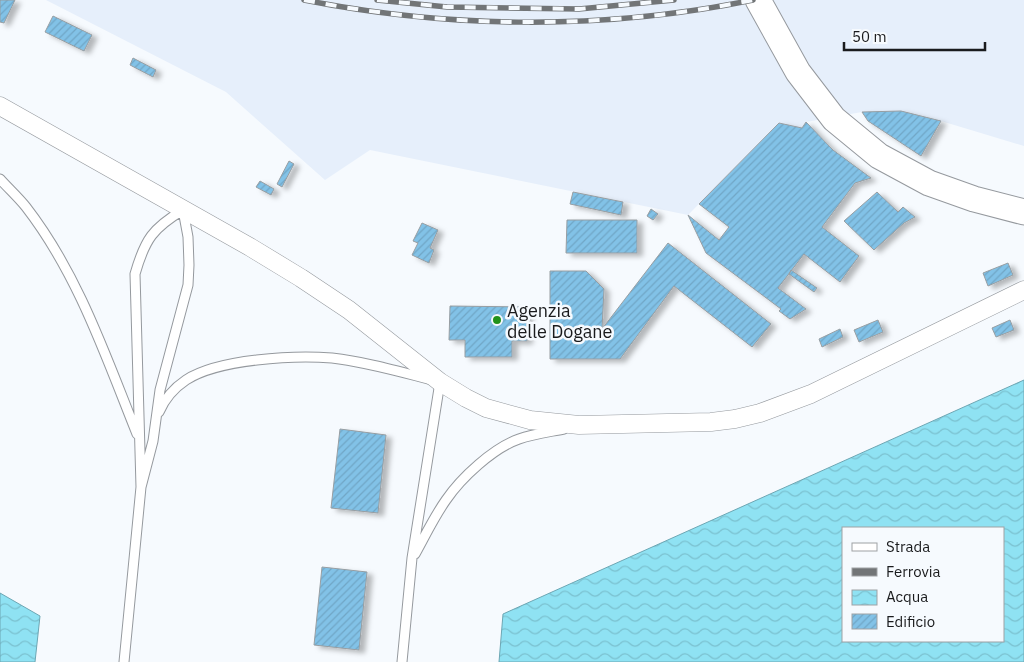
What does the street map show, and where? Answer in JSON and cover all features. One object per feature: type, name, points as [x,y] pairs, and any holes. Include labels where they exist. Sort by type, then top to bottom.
[{"type":"main road","points":[[758,0],[798,72],[834,119],[879,156],[929,183],[974,199],[1024,212]]},
{"type":"street","points":[[0,106],[250,247],[325,294],[440,382],[486,408],[530,420],[579,425],[711,422],[760,413],[812,394],[1024,290]]},
{"type":"lane","points":[[0,179],[26,207],[55,250],[84,306],[139,440]]},
{"type":"lane","points":[[124,662],[142,487],[153,441],[162,382],[188,285],[188,237],[184,210],[164,221],[154,231],[145,245],[135,274],[142,487]]},
{"type":"lane","points":[[155,420],[163,403],[172,391],[188,379],[209,370],[268,359],[301,356],[333,358],[368,364],[440,382],[412,558],[402,662]]},
{"type":"lane","points":[[412,558],[446,501],[465,479],[490,456],[518,440],[579,425]]},
{"type":"shaded area","points":[[46,0],[1024,0],[1024,146],[901,111],[862,112],[806,122],[802,128],[779,123],[688,215],[370,150],[325,180],[226,92]]},
{"type":"water","points":[[1024,380],[1024,662],[499,662],[503,614]]},
{"type":"water","points":[[0,593],[40,616],[35,662],[0,662]]},
{"type":"building","points":[[0,0],[15,0],[4,23],[0,22]]},
{"type":"building","points":[[53,16],[92,35],[84,51],[45,32]]},
{"type":"building","points":[[133,58],[156,70],[153,77],[130,65]]},
{"type":"building","points":[[901,111],[941,121],[921,156],[868,121],[862,112]]},
{"type":"building","points":[[806,122],[833,150],[871,178],[855,183],[822,227],[859,256],[840,282],[804,254],[778,288],[806,309],[790,319],[779,311],[781,309],[706,253],[688,215],[719,240],[729,227],[699,204],[779,123],[802,128]]},
{"type":"building","points":[[289,161],[294,164],[282,187],[277,184]]},
{"type":"building","points":[[260,181],[274,189],[271,195],[256,187]]},
{"type":"building","points":[[573,192],[623,202],[621,215],[570,204]]},
{"type":"building","points":[[877,192],[898,212],[903,207],[915,217],[904,223],[874,250],[844,221]]},
{"type":"building","points":[[651,209],[658,214],[653,220],[647,216]]},
{"type":"building","points":[[567,220],[637,220],[637,253],[566,253]]},
{"type":"building","points":[[422,223],[438,230],[430,248],[434,250],[429,263],[412,255],[418,243],[413,241]]},
{"type":"building","points":[[668,243],[771,324],[752,347],[674,286],[620,359],[550,359],[550,271],[586,271],[604,289],[602,329]]},
{"type":"building","points":[[1008,263],[1013,275],[988,286],[983,273]]},
{"type":"building","points":[[791,270],[817,288],[814,292],[789,274]]},
{"type":"building","points":[[450,306],[527,307],[527,341],[512,341],[512,357],[465,357],[465,340],[449,340]]},
{"type":"building","points":[[878,320],[883,332],[859,342],[854,330]]},
{"type":"building","points":[[1010,320],[1014,330],[996,337],[992,328]]},
{"type":"building","points":[[840,329],[843,337],[822,347],[819,339]]},
{"type":"building","points":[[340,429],[386,435],[378,513],[331,508]]},
{"type":"building","points":[[322,567],[367,572],[359,650],[314,645]]},
{"type":"railway","points":[[304,0],[360,10],[416,16],[472,21],[529,22],[642,17],[698,10],[753,0]]},
{"type":"railway","points":[[377,0],[447,7],[579,9],[674,0]]},
{"type":"place","name":"Agenzia delle Dogane","points":[[497,320]]}]
